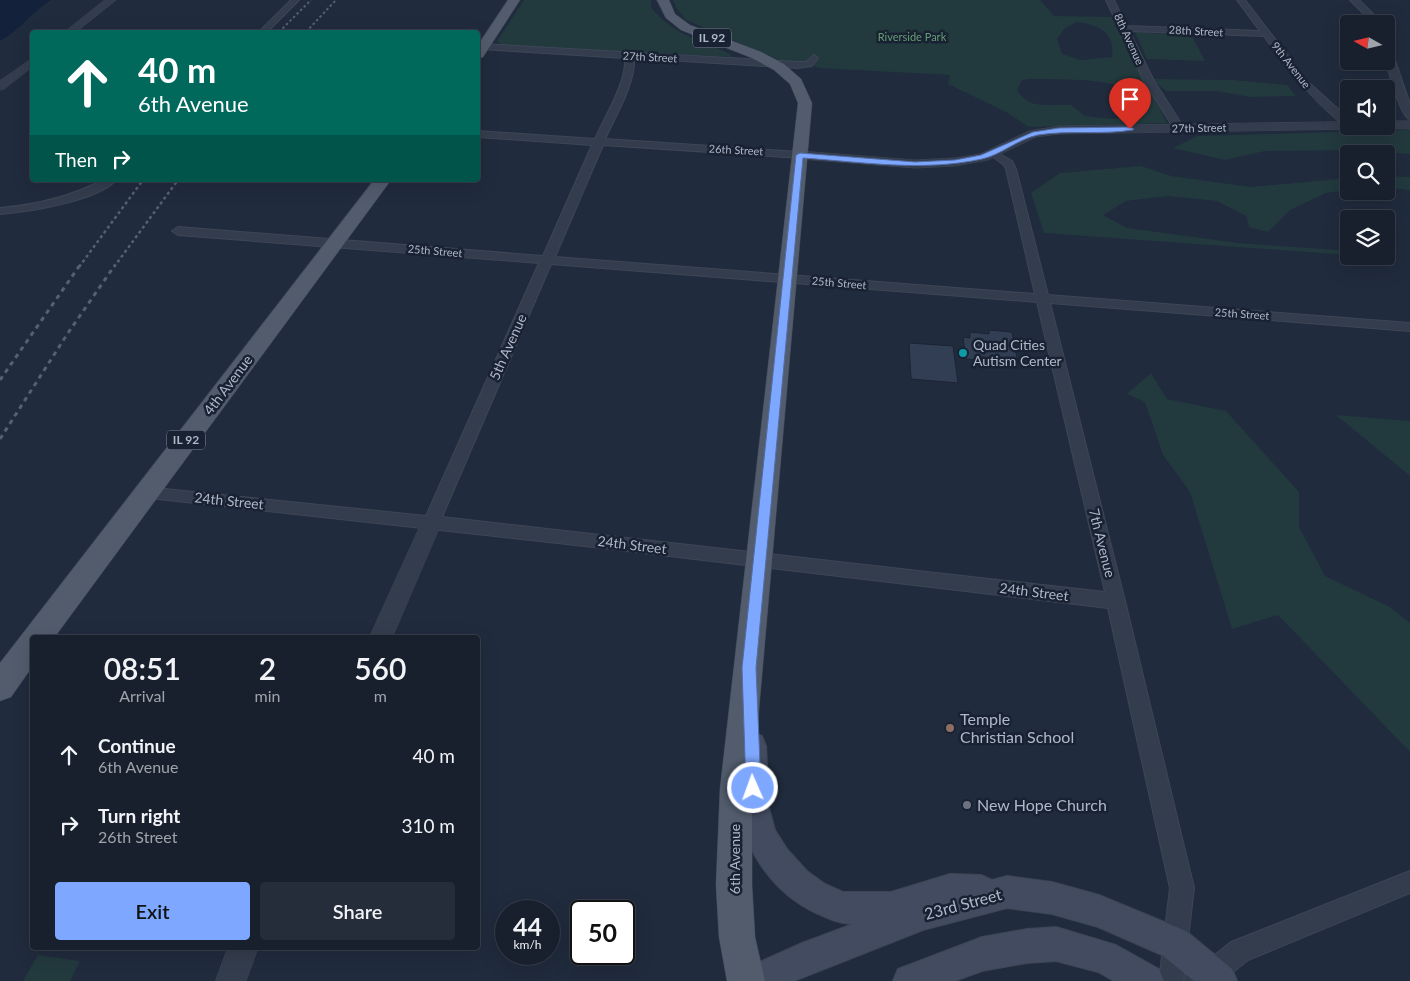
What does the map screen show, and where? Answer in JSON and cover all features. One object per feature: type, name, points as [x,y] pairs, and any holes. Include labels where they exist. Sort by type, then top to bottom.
[{"type":"main road","points":[[480,51],[514,0]]},
{"type":"main road","name":"IL 92","points":[[663,0],[670,15],[686,27],[773,63]]},
{"type":"main road","name":"6th Avenue","points":[[746,981],[737,937],[734,884],[736,788],[805,113],[804,95],[800,86],[773,63]]},
{"type":"main road","name":"4th Avenue","points":[[39,635],[381,182]]},
{"type":"main road","points":[[0,687],[30,647]]},
{"type":"main road","points":[[749,668],[754,808],[761,836],[776,860],[796,882],[814,895],[842,908],[891,908],[950,890],[1007,892]]},
{"type":"main road","name":"23rd Street","points":[[756,981],[802,960],[923,914],[1007,892],[1052,898],[1099,911],[1174,943]]},
{"type":"main road","points":[[1174,943],[1209,978]]},
{"type":"main road","points":[[910,981],[982,954],[1027,946],[1056,944],[1104,957],[1147,981]]},
{"type":"street","points":[[73,30],[111,0]]},
{"type":"street","points":[[265,30],[296,0]]},
{"type":"street","name":"8th Avenue","points":[[1110,0],[1149,81],[1179,128]]},
{"type":"street","name":"9th Avenue","points":[[1240,0],[1307,87],[1322,103],[1340,118]]},
{"type":"street","points":[[1354,0],[1370,15]]},
{"type":"street","name":"28th Street","points":[[1124,28],[1267,34]]},
{"type":"street","name":"27th Street","points":[[480,51],[804,65],[809,64],[814,58]]},
{"type":"street","name":"5th Avenue","points":[[381,635],[628,74],[631,64],[630,56]]},
{"type":"street","points":[[0,87],[30,64]]},
{"type":"street","points":[[1393,70],[1410,117]]},
{"type":"street","name":"27th Street","points":[[993,152],[1021,138],[1046,132],[1082,129],[1340,125]]},
{"type":"street","points":[[1395,125],[1410,125]]},
{"type":"street","name":"26th Street","points":[[480,134],[915,164],[964,161],[993,152]]},
{"type":"street","name":"7th Avenue","points":[[993,152],[1008,163],[1011,169],[1116,601],[1182,888],[1171,981]]},
{"type":"street","points":[[0,211],[37,207],[85,192],[107,182]]},
{"type":"street","name":"25th Street","points":[[178,231],[1410,327]]},
{"type":"street","name":"24th Street","points":[[146,493],[593,540],[1116,601]]},
{"type":"street","points":[[1209,978],[1240,951],[1410,882]]},
{"type":"street","points":[[231,981],[242,950]]},
{"type":"green space","points":[[524,0],[651,0],[651,7],[668,24],[688,36],[730,54],[732,57],[502,45],[497,41]]},
{"type":"green space","name":"Riverside Park","points":[[673,0],[1040,0],[1054,16],[1114,17],[1167,123],[1029,127],[1006,112],[948,84],[950,75],[819,68],[806,62],[781,61],[686,20],[677,9]],"holes":[[[1077,22],[1092,25],[1104,31],[1111,41],[1112,57],[1081,60],[1062,54],[1057,39],[1064,29]],[[1022,80],[1088,80],[1116,85],[1142,94],[1145,105],[1136,116],[1113,119],[1085,116],[1071,105],[1041,105],[1022,97],[1017,90]]]},
{"type":"green space","points":[[1135,32],[1192,36],[1205,61],[1147,59]]},
{"type":"green space","points":[[1152,79],[1233,80],[1287,85],[1296,96],[1251,97],[1215,91],[1166,91]]},
{"type":"green space","points":[[1395,130],[1410,130],[1410,154],[1395,153],[1395,145],[1340,145],[1340,150],[1265,151],[1225,160],[1173,148],[1197,136],[1340,132],[1340,135],[1395,135]]},
{"type":"green space","points":[[1141,166],[1171,176],[1251,187],[1340,179],[1340,191],[1326,193],[1290,210],[1268,232],[1249,227],[1246,216],[1217,201],[1168,196],[1126,201],[1103,215],[1127,228],[1238,243],[1340,250],[1340,254],[1044,233],[1031,193],[1060,173]]},
{"type":"green space","points":[[1395,176],[1410,177],[1410,191],[1395,189]]},
{"type":"green space","points":[[1151,373],[1167,399],[1226,411],[1299,492],[1299,527],[1325,576],[1390,607],[1410,623],[1410,752],[1278,615],[1232,629],[1190,492],[1163,455],[1145,402],[1127,394]]},
{"type":"green space","points":[[1336,415],[1410,421],[1410,476]]},
{"type":"green space","points":[[38,955],[80,961],[70,981],[23,981]]},
{"type":"water","points":[[0,0],[51,0],[14,32],[0,41]]},
{"type":"building","points":[[989,330],[1012,332],[1019,368],[996,366],[996,362],[966,359],[963,337],[970,338],[970,332],[989,334]]},
{"type":"building","points":[[909,343],[953,346],[958,383],[911,379]]},
{"type":"railway","points":[[281,30],[311,0]]},
{"type":"railway","points":[[308,30],[336,0]]},
{"type":"railway","points":[[79,267],[142,182]]},
{"type":"railway","points":[[114,267],[177,182]]},
{"type":"railway","points":[[0,380],[80,265]]},
{"type":"railway","points":[[0,439],[68,333],[115,265]]},
{"type":"place","name":"Quad Cities Autism Center","points":[[963,353]]},
{"type":"place","name":"Temple Christian School","points":[[950,728]]},
{"type":"place","name":"New Hope Church","points":[[967,805]]},
{"type":"route","points":[[753,788],[749,668],[754,601],[800,155],[915,164],[955,162],[983,157],[1033,134],[1059,130],[1130,129]]}]
